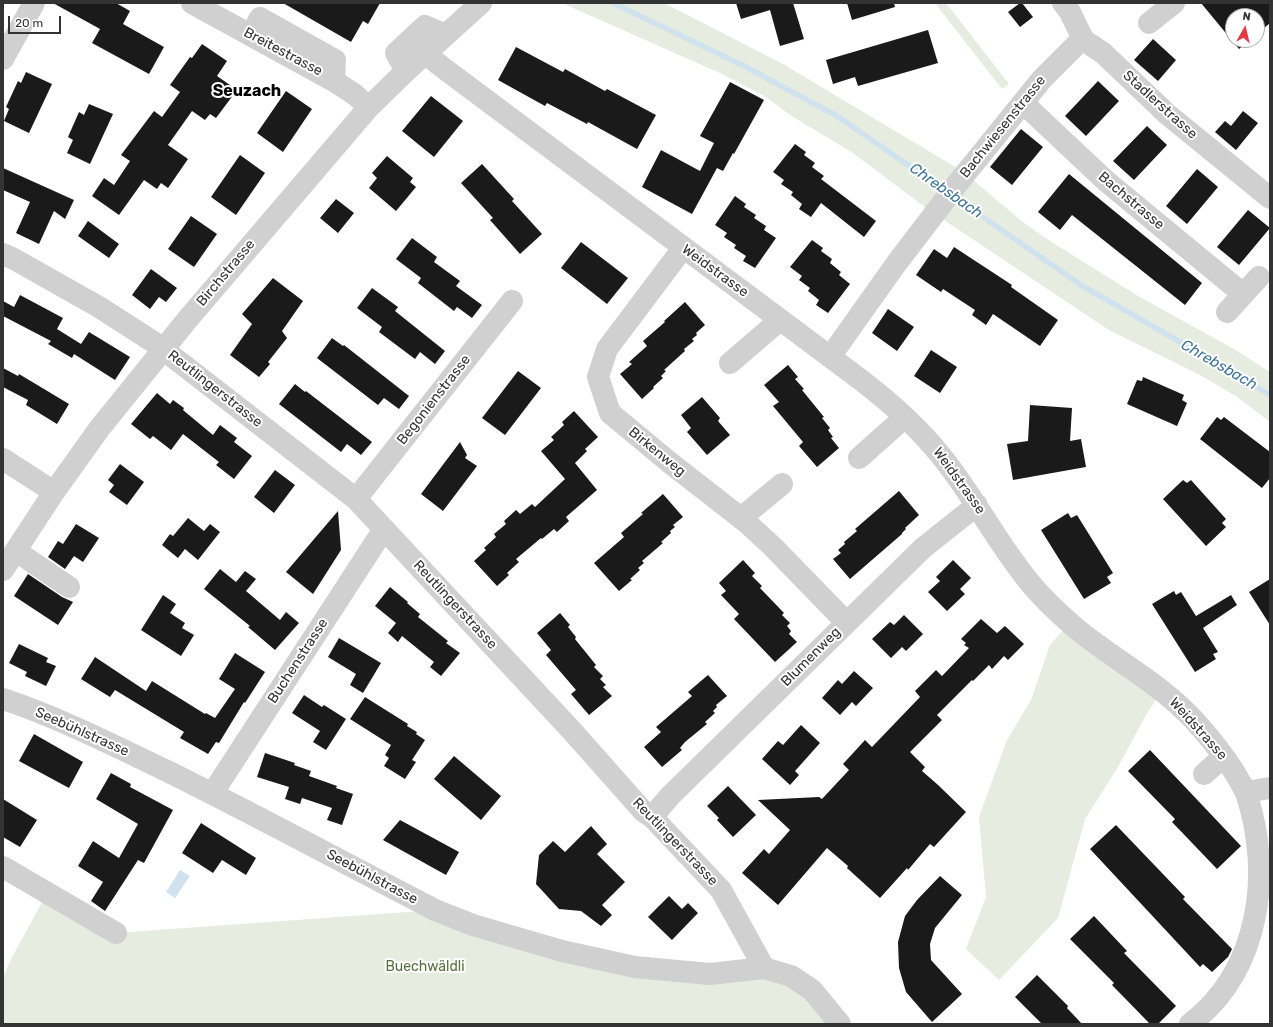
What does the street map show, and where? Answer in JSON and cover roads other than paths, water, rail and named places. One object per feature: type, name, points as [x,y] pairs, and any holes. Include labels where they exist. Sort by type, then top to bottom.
[{"type":"street","points":[[3,59],[34,3]]},
{"type":"street","name":"Breitestrasse","points":[[192,3],[334,81],[354,94],[369,108]]},
{"type":"street","name":"Birchstrasse","points":[[3,570],[54,492],[99,428],[163,349],[369,108],[425,53],[481,3]]},
{"type":"street","name":"Stadlerstrasse","points":[[1063,3],[1083,38],[1103,52],[1167,114],[1270,198]]},
{"type":"street","points":[[1149,23],[1174,3]]},
{"type":"street","points":[[406,71],[396,53],[425,26],[446,34]]},
{"type":"street","name":"Bachwiesenstrasse","points":[[830,357],[896,264],[957,184],[1054,66],[1083,38]]},
{"type":"street","name":"Weidstrasse","points":[[425,53],[461,82],[874,390],[905,417],[942,456],[977,505],[1018,568],[1046,601],[1083,634],[1172,698],[1202,729],[1224,757],[1246,792],[1258,827],[1263,858],[1264,877],[1262,909],[1251,943],[1238,970],[1218,999],[1190,1024]]},
{"type":"street","name":"Bachstrasse","points":[[1023,103],[1106,181],[1243,294]]},
{"type":"street","name":"Birkenweg","points":[[683,248],[607,349],[598,377],[610,413],[740,518],[773,547],[846,622]]},
{"type":"street","name":"Reutlingerstrasse","points":[[3,254],[100,307],[156,343],[356,499],[596,757],[643,811],[652,817],[721,890],[764,968]]},
{"type":"street","points":[[1227,312],[1259,277]]},
{"type":"street","name":"Begonienstrasse","points":[[356,499],[512,301]]},
{"type":"street","points":[[730,363],[780,320]]},
{"type":"street","points":[[859,458],[905,417]]},
{"type":"street","points":[[3,459],[54,492]]},
{"type":"street","points":[[740,518],[782,484]]},
{"type":"street","name":"Blumenweg","points":[[652,817],[670,796],[923,548],[977,505]]},
{"type":"street","name":"Buchenstrasse","points":[[212,794],[384,529]]},
{"type":"street","points":[[16,551],[69,588]]},
{"type":"street","name":"Seebühlstrasse","points":[[3,699],[21,705],[106,742],[212,794],[435,910],[497,932],[562,951],[635,967],[710,974],[764,968]]},
{"type":"street","points":[[1204,774],[1224,757]]},
{"type":"street","points":[[1246,792],[1270,788]]},
{"type":"street","points":[[3,867],[116,934]]},
{"type":"street","points":[[764,968],[791,976],[812,990],[840,1024]]},
{"type":"water","points":[[180,870],[190,876],[175,898],[166,892]]},
{"type":"waterway","name":"Chrebsbach","points":[[613,3],[742,65],[837,116],[947,192]]},
{"type":"waterway","name":"Chrebsbach","points":[[954,197],[1081,285],[1270,395]]},
{"type":"district","name":"Seuzach","points":[[247,91]]},
{"type":"park label","name":"Buechwäldli","points":[[425,967]]}]
